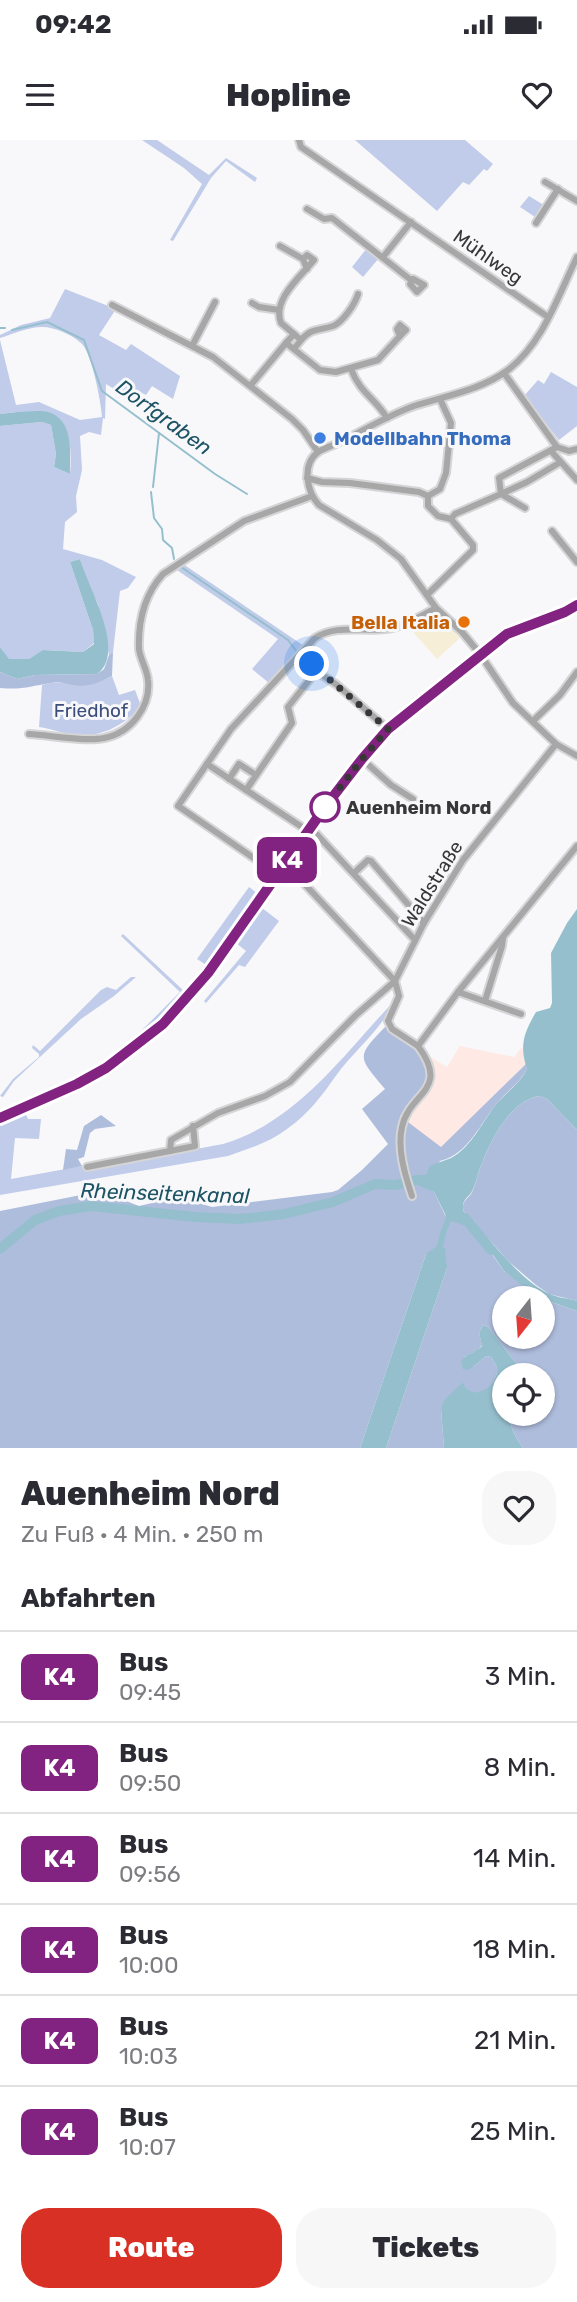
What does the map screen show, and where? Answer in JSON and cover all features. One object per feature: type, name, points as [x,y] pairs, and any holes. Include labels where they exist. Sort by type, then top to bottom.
[{"type":"street","name":"Mühlweg","points":[[300,143],[548,317]]},
{"type":"street","points":[[545,182],[577,201]]},
{"type":"street","points":[[536,223],[558,189]]},
{"type":"street","points":[[307,209],[324,219],[332,218],[411,280]]},
{"type":"street","points":[[383,257],[411,222]]},
{"type":"street","points":[[280,246],[303,259],[307,254],[314,260],[285,295],[279,310],[281,323],[302,340]]},
{"type":"street","points":[[577,257],[538,338],[504,373],[387,418],[318,452],[310,463],[307,478],[312,496],[330,512],[385,545],[401,559],[436,608],[462,632],[480,654],[513,702],[556,744],[577,755]]},
{"type":"street","points":[[294,349],[309,331],[338,323],[356,301],[358,294]]},
{"type":"street","points":[[192,346],[215,302]]},
{"type":"street","points":[[252,303],[259,307],[279,310]]},
{"type":"street","points":[[112,305],[213,357],[251,385],[303,430],[318,452]]},
{"type":"street","points":[[251,385],[293,334]]},
{"type":"street","points":[[286,343],[320,370],[337,372],[378,360],[400,336]]},
{"type":"street","points":[[351,369],[357,386],[377,403],[387,418]]},
{"type":"street","points":[[504,373],[554,449],[559,463],[577,480]]},
{"type":"street","points":[[428,496],[440,489],[446,473],[451,424],[440,399]]},
{"type":"street","points":[[525,508],[501,494],[499,478],[554,449],[577,449]]},
{"type":"street","points":[[451,519],[464,508],[527,482],[559,463]]},
{"type":"street","points":[[307,478],[322,482],[350,482],[419,492],[428,496]]},
{"type":"street","points":[[29,734],[101,739],[129,725],[143,709],[149,690],[147,673],[139,650],[145,603],[153,586],[163,574],[244,522],[312,496]]},
{"type":"street","points":[[427,595],[473,551],[473,545],[451,519],[438,516],[428,506],[428,496]]},
{"type":"street","points":[[552,531],[577,562]]},
{"type":"street","points":[[0,1118],[106,1068],[163,1024],[189,996],[309,829],[388,729],[510,632],[577,605]]},
{"type":"street","points":[[277,874],[178,806],[247,710],[315,638],[345,629],[384,629],[400,626],[436,608]]},
{"type":"street","points":[[312,664],[319,673],[388,729]]},
{"type":"street","points":[[533,721],[560,695],[577,672]]},
{"type":"street","points":[[246,790],[292,723],[288,707],[314,674],[319,673]]},
{"type":"street","name":"Waldstraße","points":[[170,1151],[171,1140],[193,1126],[230,1108],[265,1096],[290,1082],[356,1015],[395,981],[424,923],[468,853],[556,744]]},
{"type":"street","points":[[362,759],[391,785],[413,799]]},
{"type":"street","points":[[207,764],[309,829],[354,873],[415,940]]},
{"type":"street","points":[[229,779],[239,764],[256,775]]},
{"type":"street","points":[[412,1196],[400,1141],[406,1114],[424,1093],[430,1073],[426,1057],[418,1046],[458,992],[577,846]]},
{"type":"street","points":[[354,873],[368,860],[371,861],[424,923]]},
{"type":"street","points":[[285,863],[395,981]]},
{"type":"street","points":[[485,1001],[503,936]]},
{"type":"street","name":"Waldstraße","points":[[395,981],[399,996],[388,1021],[392,1029],[418,1046]]},
{"type":"street","points":[[458,992],[521,1014]]},
{"type":"street","points":[[87,1167],[195,1146],[193,1126]]},
{"type":"shaded area","points":[[51,413],[64,424],[69,439],[70,474],[54,467],[56,454],[51,425],[42,422],[0,426],[0,414]]},
{"type":"shaded area","points":[[80,559],[103,618],[108,651],[105,664],[97,674],[35,675],[17,679],[0,672],[0,647],[9,659],[29,659],[43,650],[83,652],[94,644],[93,630],[70,562]]},
{"type":"shaded area","points":[[430,615],[439,615],[445,619],[461,637],[437,659],[407,625]]},
{"type":"shaded area","points":[[113,652],[112,676],[94,684],[78,686],[57,682],[21,688],[0,688],[0,672],[17,679],[35,675],[97,674],[104,669],[109,655]]},
{"type":"shaded area","points":[[577,909],[577,1130],[547,1099],[540,1096],[520,1104],[497,1132],[486,1153],[473,1190],[464,1203],[464,1213],[476,1223],[472,1228],[448,1220],[434,1192],[417,1185],[417,1176],[426,1175],[430,1166],[451,1158],[465,1147],[498,1102],[527,1069],[523,1053],[526,1033],[536,1012],[550,1008],[552,1003],[551,953]]},
{"type":"shaded area","points":[[386,1026],[408,1043],[425,1063],[427,1071],[423,1088],[400,1116],[441,1147],[526,1064],[524,1074],[498,1102],[473,1137],[450,1158],[440,1161],[425,1186],[434,1192],[445,1215],[472,1228],[476,1223],[464,1213],[464,1203],[473,1190],[486,1153],[497,1132],[520,1104],[540,1096],[547,1099],[577,1130],[577,1301],[555,1296],[555,1286],[536,1285],[508,1261],[488,1238],[484,1243],[504,1271],[525,1286],[492,1286],[492,1332],[483,1325],[479,1333],[482,1345],[464,1357],[473,1367],[486,1356],[491,1357],[495,1363],[492,1363],[492,1384],[485,1390],[473,1392],[463,1383],[441,1409],[444,1448],[386,1448],[447,1268],[426,1254],[360,1448],[0,1448],[0,1211],[101,1191],[139,1206],[178,1197],[212,1207],[338,1190],[388,1144],[362,1109],[385,1089],[365,1063],[365,1051]]},
{"type":"shaded area","points":[[460,1046],[514,1057],[522,1047],[526,1064],[441,1148],[399,1116],[409,1108],[427,1055],[447,1067]]},
{"type":"shaded area","points":[[101,1115],[116,1126],[95,1129],[90,1133],[84,1157],[78,1159],[82,1166],[63,1170],[66,1149],[77,1150],[84,1126]]},
{"type":"shaded area","points":[[488,1238],[516,1269],[536,1286],[523,1286],[504,1271],[484,1242]]},
{"type":"shaded area","points":[[437,1246],[445,1248],[447,1268],[386,1448],[360,1448],[426,1254]]},
{"type":"shaded area","points":[[555,1296],[577,1301],[577,1311],[555,1303]]},
{"type":"shaded area","points":[[555,1303],[577,1311],[577,1448],[523,1448],[512,1426],[555,1426],[555,1363],[516,1363],[505,1349],[555,1349]]},
{"type":"shaded area","points":[[483,1325],[488,1327],[492,1332],[492,1349],[505,1349],[516,1363],[494,1363],[491,1357],[486,1356],[473,1367],[463,1369],[463,1358],[482,1346],[479,1333]]},
{"type":"shaded area","points":[[463,1382],[472,1392],[484,1390],[492,1383],[492,1426],[512,1426],[523,1448],[444,1448],[441,1409],[444,1400]]},
{"type":"green space","points":[[142,140],[157,140],[209,175],[226,158],[257,178],[255,182],[226,161],[211,178],[173,241],[170,240],[202,184],[184,168]]},
{"type":"green space","points":[[355,140],[465,140],[493,164],[487,171],[484,169],[469,185],[463,182],[437,211]]},
{"type":"green space","points":[[529,196],[547,207],[538,219],[520,207]]},
{"type":"green space","points":[[367,248],[379,258],[363,277],[352,267]]},
{"type":"green space","points":[[65,289],[116,309],[99,335],[126,350],[131,344],[180,376],[173,399],[152,386],[146,395],[134,389],[129,398],[106,384],[105,419],[103,418],[101,435],[89,432],[80,436],[82,470],[76,496],[77,512],[65,522],[63,549],[102,560],[136,577],[128,588],[120,591],[113,652],[109,655],[98,604],[84,575],[80,559],[70,562],[93,630],[94,643],[83,652],[44,650],[29,659],[9,660],[0,647],[0,426],[42,422],[51,425],[56,454],[54,467],[70,474],[71,458],[70,445],[59,419],[17,412],[0,414],[0,340],[16,405],[39,402],[80,420],[102,417],[92,368],[82,344],[64,332],[47,327],[31,328],[0,338],[0,335],[21,325],[50,318]]},
{"type":"green space","points":[[551,372],[577,387],[577,426],[559,440],[524,396],[538,380],[544,384]]},
{"type":"green space","points":[[183,564],[304,646],[269,683],[252,669],[278,639],[174,568]]},
{"type":"green space","name":"Friedhof","points":[[112,676],[119,695],[135,690],[141,706],[124,722],[104,732],[82,736],[39,727],[42,685],[60,682],[92,683]]},
{"type":"green space","points":[[249,887],[257,893],[206,965],[197,959]]},
{"type":"green space","points":[[258,905],[279,921],[245,967],[239,965],[206,1003],[204,1001],[246,951],[236,943],[184,1011],[182,1008]]},
{"type":"green space","points":[[123,934],[185,992],[123,1049],[180,992],[121,936]]},
{"type":"green space","points":[[131,977],[136,977],[81,1019],[14,1081],[3,1097],[0,1096],[13,1079],[39,1057],[32,1048],[33,1045],[40,1051],[101,990],[107,987],[116,990]]},
{"type":"green space","points":[[395,1000],[375,1031],[342,1067],[314,1105],[294,1124],[266,1141],[228,1156],[0,1195],[0,1120],[24,1110],[28,1119],[41,1119],[39,1139],[15,1138],[11,1179],[82,1166],[88,1169],[223,1144],[250,1134],[296,1103],[318,1084]]},
{"type":"green space","points":[[177,1013],[182,1015],[131,1058],[70,1097],[70,1091]]},
{"type":"waterway","name":"Dorfgraben","points":[[12,330],[47,322],[84,340],[102,391],[215,474],[247,494]]},
{"type":"waterway","name":"Dorfgraben","points":[[0,328],[5,328]]},
{"type":"waterway","points":[[153,487],[159,433]]},
{"type":"waterway","points":[[151,492],[154,518],[162,529],[163,540],[172,548],[174,559]]},
{"type":"waterway","points":[[181,567],[288,640],[297,652]]},
{"type":"waterway","name":"Rheinseitenkanal","points":[[0,1249],[35,1220],[59,1211],[91,1206],[240,1219],[284,1214],[333,1202],[375,1184],[396,1185],[427,1180]]},
{"type":"waterway","name":"Rheinseitenkanal","points":[[465,1218],[491,1250]]},
{"type":"waterway","points":[[446,1226],[448,1220]]},
{"type":"waterway","points":[[440,1246],[444,1230]]},
{"type":"bus line","name":"K4","points":[[0,1118],[106,1068],[163,1024],[208,973],[325,807],[388,729],[507,634],[577,605]]},
{"type":"place","name":"Modellbahn Thoma","points":[[320,438]]},
{"type":"place","name":"Bella Italia","points":[[464,622]]},
{"type":"place","name":"Auenheim Nord","points":[[325,807]]},
{"type":"route","points":[[312,664],[319,673],[388,729],[325,807]]}]
